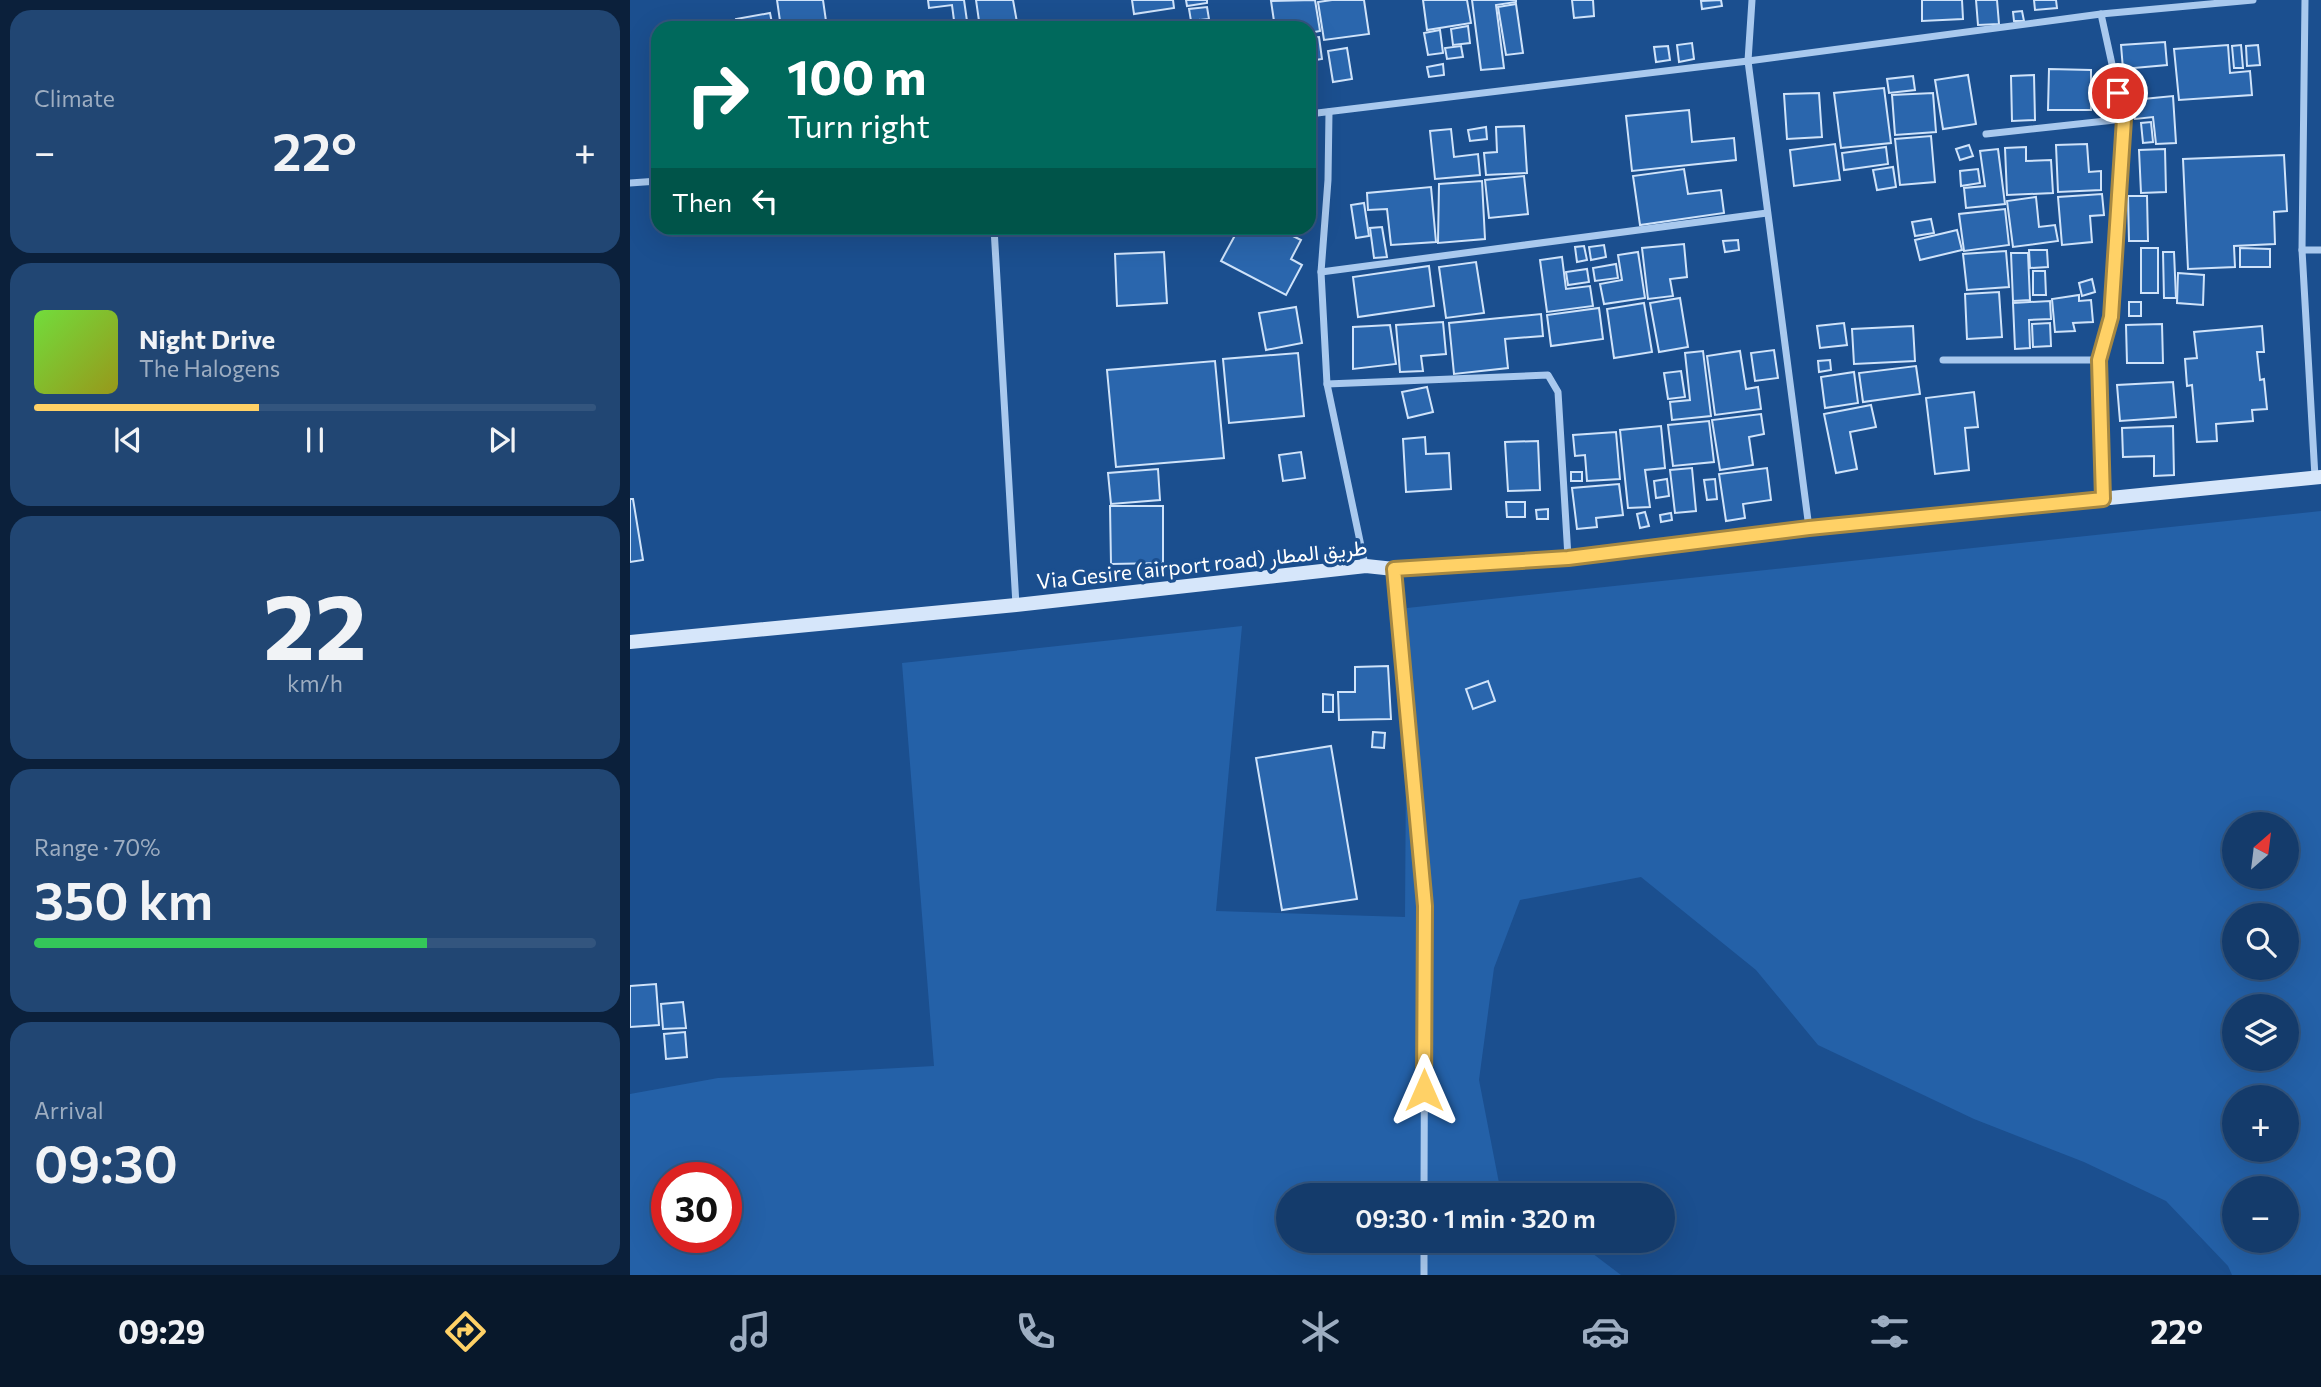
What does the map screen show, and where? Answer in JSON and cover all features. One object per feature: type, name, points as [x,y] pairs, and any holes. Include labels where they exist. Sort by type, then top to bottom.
[{"type":"main road","name":"Via Gesire (airport road) طريق المطار","points":[[630,642],[1016,605],[1366,566],[1394,569],[1568,558],[1809,528],[2318,477]]},
{"type":"street","points":[[1752,0],[1748,61],[1809,528]]},
{"type":"street","points":[[1316,113],[1748,61],[2101,14],[2253,0]]},
{"type":"street","points":[[2305,0],[2302,250],[2318,477]]},
{"type":"street","points":[[2101,14],[2124,119],[2111,317],[2099,360],[2103,499]]},
{"type":"street","points":[[1329,112],[1328,180],[1321,272],[1327,384],[1366,566]]},
{"type":"street","points":[[1986,134],[2124,119]]},
{"type":"street","points":[[630,183],[651,182]]},
{"type":"street","points":[[1321,272],[1767,213]]},
{"type":"street","points":[[994,235],[1016,605]]},
{"type":"street","points":[[2302,250],[2321,250]]},
{"type":"street","points":[[1943,360],[2099,360]]},
{"type":"street","points":[[1327,384],[1548,375],[1558,392],[1568,558]]},
{"type":"street","points":[[1394,569],[1425,906],[1424,1183]]},
{"type":"street","points":[[1424,1253],[1424,1275]]},
{"type":"shaded area","points":[[2321,511],[2321,1275],[2232,1275],[2228,1266],[2166,1201],[2084,1162],[1974,1119],[1818,1045],[1756,970],[1641,877],[1520,900],[1494,968],[1479,1080],[1499,1183],[1276,1183],[1276,1253],[1592,1253],[1621,1275],[630,1275],[630,1094],[718,1078],[934,1066],[902,663],[1242,626],[1216,911],[1405,917],[1407,608]]},
{"type":"building","points":[[777,0],[823,0],[826,21],[780,21]]},
{"type":"building","points":[[928,0],[964,0],[967,21],[954,21],[952,5],[929,8]]},
{"type":"building","points":[[976,0],[1013,0],[1017,21],[979,21]]},
{"type":"building","points":[[1132,0],[1173,0],[1174,8],[1134,14]]},
{"type":"building","points":[[1186,0],[1207,0],[1207,3],[1187,6]]},
{"type":"building","points":[[1315,0],[1320,31],[1316,32],[1316,21],[1274,21],[1271,1]]},
{"type":"building","points":[[1364,0],[1369,34],[1324,40],[1318,2]]},
{"type":"building","points":[[1423,0],[1467,0],[1471,23],[1427,30]]},
{"type":"building","points":[[1472,0],[1516,0],[1496,5],[1504,68],[1481,70]]},
{"type":"building","points":[[1572,0],[1593,0],[1594,16],[1574,18]]},
{"type":"building","points":[[1721,0],[1722,6],[1702,9],[1701,1]]},
{"type":"building","points":[[1922,0],[1962,0],[1963,19],[1922,21]]},
{"type":"building","points":[[1976,0],[1997,0],[1999,24],[1978,25]]},
{"type":"building","points":[[2034,0],[2056,0],[2057,8],[2035,10]]},
{"type":"building","points":[[1516,4],[1523,53],[1506,55],[1498,7]]},
{"type":"building","points":[[1207,7],[1209,19],[1191,21],[1189,9]]},
{"type":"building","points":[[2022,11],[2024,21],[2014,21],[2013,12]]},
{"type":"building","points":[[770,13],[772,21],[736,21]]},
{"type":"building","points":[[1468,26],[1470,43],[1453,45],[1451,29]]},
{"type":"building","points":[[1440,30],[1443,53],[1428,55],[1424,33]]},
{"type":"building","points":[[1316,37],[1319,37],[1322,59],[1316,60]]},
{"type":"building","points":[[2165,42],[2167,65],[2123,69],[2121,45]]},
{"type":"building","points":[[1692,43],[1694,59],[1679,62],[1677,45]]},
{"type":"building","points":[[2228,45],[2230,73],[2250,71],[2252,95],[2179,100],[2174,49]]},
{"type":"building","points":[[2241,45],[2243,68],[2234,68],[2232,46]]},
{"type":"building","points":[[2258,45],[2260,65],[2247,66],[2246,46]]},
{"type":"building","points":[[1461,46],[1463,57],[1447,59],[1445,48]]},
{"type":"building","points":[[1668,46],[1670,60],[1656,62],[1654,47]]},
{"type":"building","points":[[1347,48],[1352,79],[1333,82],[1328,51]]},
{"type":"building","points":[[1443,64],[1444,75],[1429,77],[1427,67]]},
{"type":"building","points":[[2049,69],[2091,70],[2091,110],[2048,110]]},
{"type":"building","points":[[1968,75],[1976,124],[1943,129],[1935,80]]},
{"type":"building","points":[[2034,75],[2035,120],[2012,121],[2011,76]]},
{"type":"building","points":[[1913,76],[1915,90],[1889,93],[1887,79]]},
{"type":"building","points":[[1884,88],[1891,143],[1841,148],[1834,93]]},
{"type":"building","points":[[1819,93],[1822,137],[1787,139],[1784,94]]},
{"type":"building","points":[[1933,93],[1936,132],[1895,135],[1892,95]]},
{"type":"building","points":[[2173,96],[2176,143],[2156,144],[2153,117],[2135,119],[2133,100]]},
{"type":"building","points":[[1689,110],[1692,142],[1734,138],[1736,160],[1632,171],[1626,116]]},
{"type":"building","points":[[2151,122],[2153,142],[2143,143],[2141,123]]},
{"type":"building","points":[[1524,126],[1527,173],[1486,175],[1484,153],[1497,152],[1496,127]]},
{"type":"building","points":[[1486,127],[1487,139],[1470,141],[1468,130]]},
{"type":"building","points":[[1451,129],[1454,157],[1478,154],[1480,175],[1435,179],[1430,131]]},
{"type":"building","points":[[1931,136],[1935,182],[1900,185],[1895,139]]},
{"type":"building","points":[[1835,144],[1840,180],[1794,186],[1790,150]]},
{"type":"building","points":[[2087,144],[2089,172],[2101,171],[2101,190],[2058,192],[2056,145]]},
{"type":"building","points":[[1969,145],[1973,156],[1960,160],[1956,149]]},
{"type":"building","points":[[1886,147],[1888,164],[1844,170],[1842,153]]},
{"type":"building","points":[[2026,147],[2026,161],[2051,160],[2053,193],[2007,195],[2005,148]]},
{"type":"building","points":[[1998,149],[2005,204],[1966,208],[1964,188],[1985,186],[1980,151]]},
{"type":"building","points":[[2165,149],[2166,192],[2141,193],[2139,150]]},
{"type":"building","points":[[2284,155],[2287,211],[2274,212],[2275,244],[2234,246],[2235,267],[2188,269],[2183,159]]},
{"type":"building","points":[[1893,167],[1896,187],[1877,190],[1873,170]]},
{"type":"building","points":[[1684,169],[1688,194],[1721,190],[1724,213],[1640,225],[1633,176]]},
{"type":"building","points":[[1978,169],[1980,183],[1961,186],[1960,171]]},
{"type":"building","points":[[1524,176],[1528,214],[1489,218],[1485,180]]},
{"type":"building","points":[[1482,181],[1485,239],[1438,243],[1439,184]]},
{"type":"building","points":[[1431,187],[1436,242],[1391,245],[1387,209],[1368,210],[1367,193]]},
{"type":"building","points":[[2102,194],[2104,215],[2090,216],[2092,242],[2062,245],[2058,197]]},
{"type":"building","points":[[2128,196],[2147,196],[2148,241],[2129,241]]},
{"type":"building","points":[[2036,197],[2039,227],[2055,225],[2058,241],[2013,247],[2007,201]]},
{"type":"building","points":[[1364,203],[1369,236],[1356,238],[1351,205]]},
{"type":"building","points":[[2005,209],[2009,245],[1964,251],[1959,214]]},
{"type":"building","points":[[1931,219],[1934,233],[1915,236],[1912,222]]},
{"type":"building","points":[[1382,227],[1387,257],[1374,258],[1370,228]]},
{"type":"building","points":[[1957,230],[1962,250],[1920,260],[1915,240]]},
{"type":"building","points":[[1235,235],[1291,235],[1301,240],[1291,259],[1302,265],[1286,295],[1221,261]]},
{"type":"building","points":[[1738,240],[1739,250],[1725,252],[1723,241]]},
{"type":"building","points":[[1684,244],[1687,277],[1670,279],[1673,296],[1648,299],[1642,248]]},
{"type":"building","points":[[1604,245],[1606,257],[1591,260],[1589,247]]},
{"type":"building","points":[[1584,246],[1587,260],[1577,262],[1575,247]]},
{"type":"building","points":[[2141,248],[2158,248],[2158,293],[2141,293]]},
{"type":"building","points":[[2240,248],[2270,249],[2270,267],[2240,267]]},
{"type":"building","points":[[2029,250],[2047,250],[2048,267],[2030,268]]},
{"type":"building","points":[[2006,251],[2009,287],[1967,290],[1963,254]]},
{"type":"building","points":[[1164,252],[1167,303],[1117,306],[1115,254]]},
{"type":"building","points":[[1638,252],[1645,298],[1604,304],[1600,284],[1622,280],[1618,255]]},
{"type":"building","points":[[2163,252],[2174,252],[2176,298],[2164,298]]},
{"type":"building","points":[[2011,253],[2028,253],[2030,300],[2013,301]]},
{"type":"building","points":[[1562,257],[1566,289],[1590,286],[1593,306],[1547,312],[1540,260]]},
{"type":"building","points":[[1476,262],[1484,313],[1446,318],[1439,267]]},
{"type":"building","points":[[1616,264],[1618,278],[1595,281],[1593,268]]},
{"type":"building","points":[[1429,266],[1434,306],[1358,317],[1353,277]]},
{"type":"building","points":[[1587,269],[1589,282],[1568,285],[1566,272]]},
{"type":"building","points":[[2033,271],[2045,271],[2046,295],[2033,295]]},
{"type":"building","points":[[2178,273],[2204,275],[2203,305],[2177,303]]},
{"type":"building","points":[[2092,279],[2095,292],[2082,296],[2079,283]]},
{"type":"building","points":[[1999,292],[2002,337],[1967,339],[1965,294]]},
{"type":"building","points":[[2079,295],[2079,301],[2091,300],[2093,322],[2073,323],[2075,331],[2055,332],[2052,299]]},
{"type":"building","points":[[1680,298],[1688,347],[1659,352],[1650,303]]},
{"type":"building","points":[[2050,301],[2051,319],[2029,320],[2030,348],[2015,349],[2013,303]]},
{"type":"building","points":[[2129,302],[2141,302],[2141,316],[2129,316]]},
{"type":"building","points":[[1644,303],[1652,352],[1614,358],[1607,309]]},
{"type":"building","points":[[1296,307],[1302,343],[1266,350],[1259,313]]},
{"type":"building","points":[[1599,308],[1603,339],[1551,346],[1547,315]]},
{"type":"building","points":[[1541,314],[1543,336],[1505,339],[1508,368],[1454,374],[1449,323]]},
{"type":"building","points":[[1443,322],[1446,354],[1421,356],[1423,371],[1400,372],[1396,325]]},
{"type":"building","points":[[1844,323],[1847,345],[1820,348],[1817,326]]},
{"type":"building","points":[[2050,323],[2051,346],[2033,347],[2032,324]]},
{"type":"building","points":[[2162,324],[2163,363],[2127,363],[2126,325]]},
{"type":"building","points":[[1390,325],[1396,364],[1353,369],[1353,327]]},
{"type":"building","points":[[1913,326],[1915,361],[1854,364],[1852,329]]},
{"type":"building","points":[[2262,326],[2264,352],[2257,352],[2260,380],[2264,379],[2267,409],[2252,410],[2253,421],[2216,424],[2217,441],[2197,442],[2192,385],[2187,386],[2185,359],[2197,358],[2194,332]]},
{"type":"building","points":[[1774,350],[1778,378],[1755,381],[1751,353]]},
{"type":"building","points":[[1703,351],[1711,416],[1672,420],[1670,402],[1690,400],[1685,353]]},
{"type":"building","points":[[1740,351],[1746,389],[1758,387],[1761,409],[1715,415],[1707,356]]},
{"type":"building","points":[[1298,353],[1304,416],[1229,423],[1223,359]]},
{"type":"building","points":[[1830,360],[1831,370],[1819,372],[1818,361]]},
{"type":"building","points":[[1215,361],[1224,458],[1116,467],[1107,370]]},
{"type":"building","points":[[1916,366],[1920,394],[1863,402],[1859,373]]},
{"type":"building","points":[[1681,371],[1685,397],[1668,399],[1664,373]]},
{"type":"building","points":[[1854,372],[1858,403],[1825,408],[1821,377]]},
{"type":"building","points":[[2173,382],[2176,417],[2120,421],[2117,385]]},
{"type":"building","points":[[1427,387],[1433,412],[1408,418],[1402,392]]},
{"type":"building","points":[[1974,392],[1978,427],[1965,428],[1969,470],[1935,474],[1926,398]]},
{"type":"building","points":[[1871,405],[1876,427],[1850,432],[1857,469],[1836,473],[1824,414]]},
{"type":"building","points":[[1761,414],[1764,434],[1749,437],[1753,465],[1720,470],[1712,420]]},
{"type":"building","points":[[1709,421],[1714,462],[1673,466],[1668,425]]},
{"type":"building","points":[[1661,426],[1665,468],[1645,470],[1650,507],[1628,508],[1620,430]]},
{"type":"building","points":[[2173,426],[2174,475],[2154,476],[2154,456],[2123,457],[2122,428]]},
{"type":"building","points":[[1616,432],[1620,479],[1587,481],[1585,455],[1575,456],[1573,435]]},
{"type":"building","points":[[1425,437],[1426,454],[1449,453],[1451,489],[1406,492],[1403,439]]},
{"type":"building","points":[[1538,441],[1540,490],[1508,491],[1505,442]]},
{"type":"building","points":[[1301,452],[1305,478],[1283,481],[1279,455]]},
{"type":"building","points":[[1692,468],[1696,511],[1675,513],[1670,470]]},
{"type":"building","points":[[1767,468],[1771,500],[1743,504],[1745,518],[1726,521],[1719,474]]},
{"type":"building","points":[[1158,469],[1160,500],[1111,504],[1108,473]]},
{"type":"building","points":[[1571,472],[1582,472],[1582,481],[1571,481]]},
{"type":"building","points":[[1667,479],[1669,496],[1656,498],[1654,481]]},
{"type":"building","points":[[1715,479],[1717,499],[1707,500],[1704,480]]},
{"type":"building","points":[[1619,484],[1623,515],[1596,518],[1597,527],[1577,529],[1572,488]]},
{"type":"building","points":[[630,499],[633,499],[643,560],[630,562]]},
{"type":"building","points":[[1506,502],[1525,502],[1525,517],[1507,517]]},
{"type":"building","points":[[1110,506],[1163,506],[1163,563],[1111,564]]},
{"type":"building","points":[[1548,509],[1548,519],[1537,519],[1536,510]]},
{"type":"building","points":[[1645,512],[1649,526],[1640,528],[1637,514]]},
{"type":"building","points":[[1671,513],[1672,520],[1661,522],[1660,515]]},
{"type":"building","points":[[1388,666],[1391,719],[1339,720],[1338,692],[1355,692],[1355,667]]},
{"type":"building","points":[[1488,681],[1495,701],[1473,709],[1466,689]]},
{"type":"building","points":[[1323,694],[1333,695],[1333,712],[1323,712]]},
{"type":"building","points":[[1373,732],[1385,733],[1384,748],[1372,747]]},
{"type":"building","points":[[1331,746],[1357,899],[1282,910],[1256,758]]},
{"type":"building","points":[[656,984],[659,1025],[630,1027],[630,986]]},
{"type":"building","points":[[683,1002],[686,1028],[663,1029],[661,1004]]},
{"type":"building","points":[[685,1032],[687,1057],[666,1059],[664,1034]]},
{"type":"route","points":[[1424,1090],[1425,906],[1394,569],[1568,558],[1809,528],[2103,499],[2099,360],[2111,317],[2124,119],[2118,93]]}]
